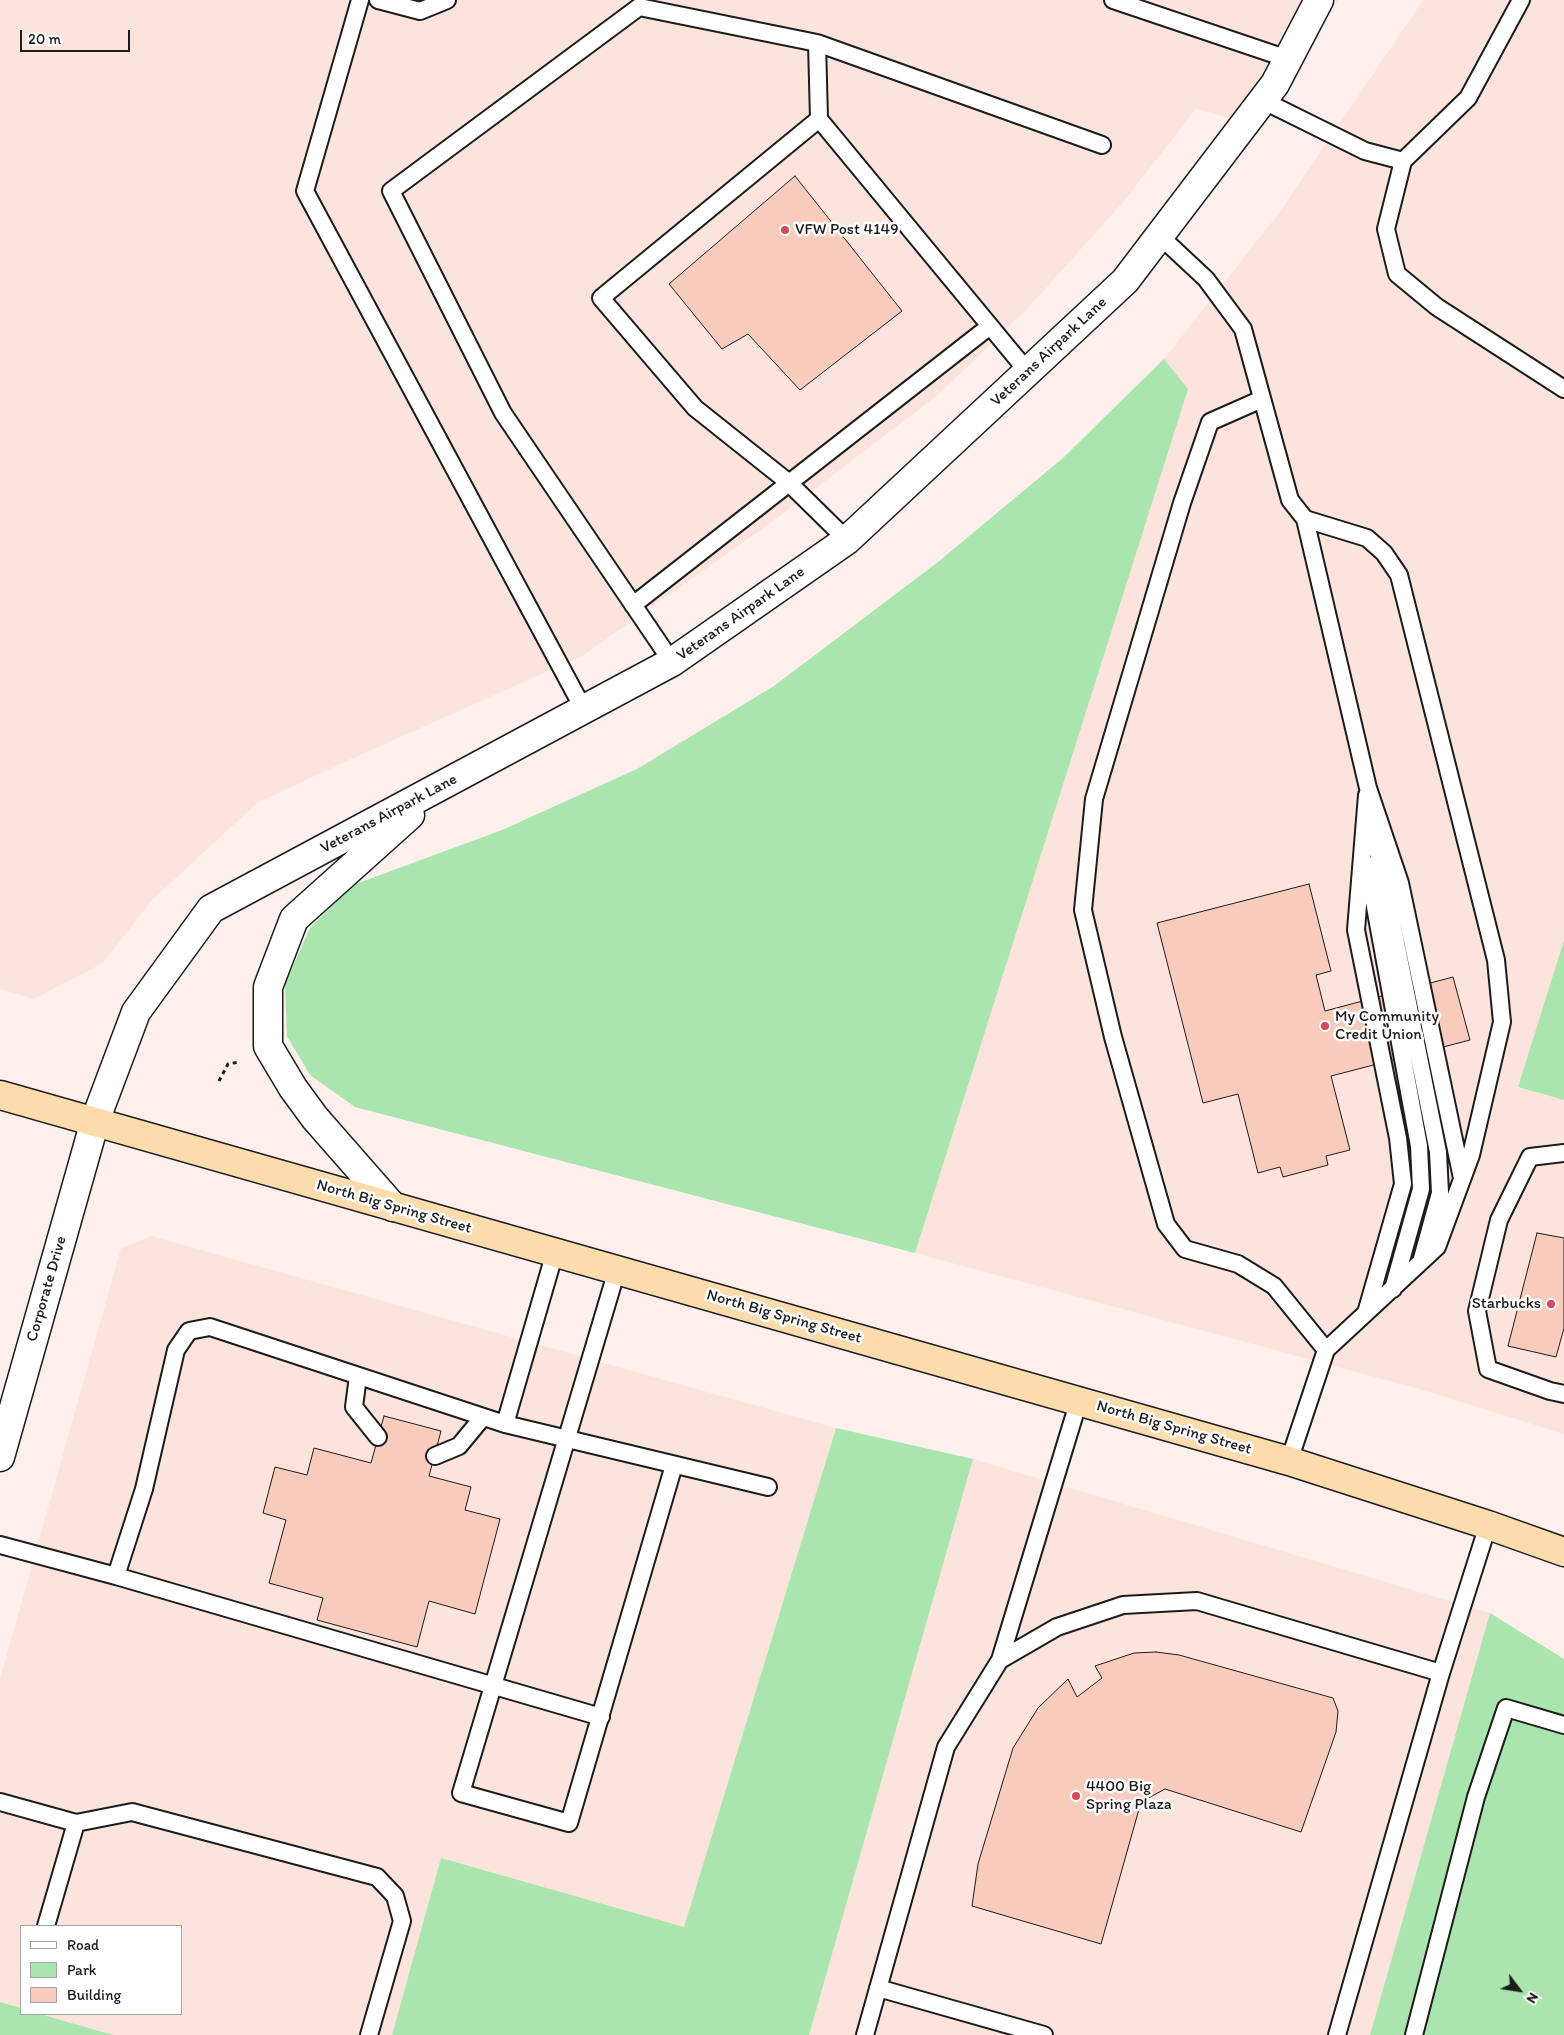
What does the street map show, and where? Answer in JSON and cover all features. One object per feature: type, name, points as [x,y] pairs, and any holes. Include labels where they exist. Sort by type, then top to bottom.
[{"type":"highway","name":"North Big Spring Street","points":[[0,1095],[1079,1400],[1288,1461],[1488,1525],[1564,1552]]},
{"type":"street","name":"Veterans Airpark Lane","points":[[95,1122],[136,1012],[211,909],[672,662],[847,540],[1125,281],[1275,84],[1319,0]]},
{"type":"street","points":[[393,1206],[315,1118],[293,1088],[268,1046],[268,987],[294,919],[444,784]]},
{"type":"street","name":"Corporate Drive","points":[[0,1458],[95,1122]]},
{"type":"lane","points":[[360,0],[305,191],[584,710]]},
{"type":"lane","points":[[378,0],[420,11],[448,0]]},
{"type":"lane","points":[[1113,0],[1134,3],[1288,59]]},
{"type":"lane","points":[[1522,0],[1468,98],[1403,161],[1386,229],[1397,274],[1437,307],[1564,389]]},
{"type":"lane","points":[[672,662],[503,413],[391,191],[639,6],[817,43],[1102,145]]},
{"type":"lane","points":[[817,43],[819,119],[1028,372]]},
{"type":"lane","points":[[1262,100],[1365,151],[1403,161]]},
{"type":"lane","points":[[819,119],[602,298],[695,408],[788,482],[847,540]]},
{"type":"lane","points":[[1160,236],[1206,279],[1243,329],[1290,500],[1304,519],[1368,788],[1400,883],[1462,1178]]},
{"type":"lane","points":[[633,605],[990,326]]},
{"type":"lane","points":[[1262,398],[1210,422],[1182,503],[1094,799],[1083,910],[1113,1037],[1166,1224],[1185,1249],[1238,1264],[1274,1286],[1326,1350]]},
{"type":"lane","points":[[1288,1461],[1326,1350],[1437,1247],[1471,1155],[1502,1022],[1496,960],[1399,575],[1384,553],[1366,538],[1304,519]]},
{"type":"lane","points":[[1368,788],[1375,839],[1438,1152],[1440,1193],[1421,1262]]},
{"type":"lane","points":[[1368,788],[1369,874],[1418,1146],[1421,1189],[1393,1289]]},
{"type":"lane","points":[[1365,1314],[1403,1184],[1398,1138],[1356,930],[1368,788]]},
{"type":"lane","points":[[1564,1152],[1530,1157],[1499,1220],[1477,1311],[1488,1369],[1550,1391],[1564,1394]]},
{"type":"lane","points":[[505,1424],[555,1252]]},
{"type":"lane","points":[[617,1270],[461,1793],[570,1823],[674,1465]]},
{"type":"lane","points":[[116,1576],[144,1489],[176,1350],[189,1331],[210,1327],[505,1424],[768,1487]]},
{"type":"lane","points":[[358,1376],[354,1407],[378,1437]]},
{"type":"lane","points":[[865,2035],[946,1747],[1000,1660],[1079,1400]]},
{"type":"lane","points":[[435,1456],[459,1446],[483,1417]]},
{"type":"lane","points":[[1337,2035],[1441,1673],[1488,1525]]},
{"type":"lane","points":[[0,1545],[116,1576],[601,1717]]},
{"type":"lane","points":[[1000,1660],[1057,1627],[1123,1605],[1197,1602],[1441,1673]]},
{"type":"lane","points":[[1414,2035],[1476,1797],[1506,1708],[1564,1725]]},
{"type":"lane","points":[[0,1802],[76,1823],[132,1812],[377,1877],[395,1896],[402,1921],[369,2035]]},
{"type":"lane","points":[[46,1925],[76,1823]]},
{"type":"lane","points":[[878,1988],[1044,2035]]},
{"type":"path","points":[[219,1081],[228,1064],[245,1062]]},
{"type":"shaded area","points":[[0,0],[1338,0],[1258,126],[1196,109],[1124,201],[1029,307],[939,394],[769,524],[582,656],[257,803],[151,901],[103,963],[34,999],[0,989]]},
{"type":"shaded area","points":[[1423,0],[1564,0],[1564,940],[1518,1087],[1564,1100],[1564,1434],[1423,1390],[915,1253],[1187,389],[1164,359],[1282,209]]},
{"type":"shaded area","points":[[151,1236],[836,1428],[684,1927],[441,1858],[392,2035],[113,2035],[43,2015],[182,2015],[182,1925],[20,1925],[20,2008],[0,2002],[0,1679],[121,1248]]},
{"type":"shaded area","points":[[973,1459],[1490,1613],[1370,2035],[809,2035]]},
{"type":"green space","points":[[1164,359],[1188,389],[915,1253],[355,1107],[310,1075],[287,1036],[285,985],[310,928],[353,885],[502,830],[637,769],[774,686],[938,562],[1063,458]]},
{"type":"green space","points":[[1564,940],[1564,1100],[1518,1087]]},
{"type":"green space","points":[[836,1428],[973,1459],[809,2035],[392,2035],[441,1858],[684,1927]]},
{"type":"green space","points":[[1490,1613],[1564,1659],[1564,2035],[1370,2035]]},
{"type":"green space","points":[[0,2002],[20,2008],[20,2015],[43,2015],[113,2035],[0,2035]]},
{"type":"building","name":"VFW Post 4149","points":[[795,176],[902,311],[800,390],[748,334],[722,349],[669,284]]},
{"type":"building","name":"My Community Credit Union","points":[[1309,884],[1331,971],[1316,975],[1325,1011],[1453,977],[1470,1040],[1331,1076],[1350,1150],[1326,1156],[1328,1165],[1283,1177],[1280,1167],[1258,1173],[1238,1094],[1203,1103],[1157,923]]},
{"type":"building","points":[[1537,1233],[1564,1238],[1564,1328],[1556,1357],[1508,1346]]},
{"type":"building","points":[[384,1416],[441,1431],[429,1476],[471,1487],[465,1510],[500,1519],[475,1614],[429,1601],[417,1647],[317,1620],[323,1598],[269,1583],[286,1520],[263,1513],[275,1467],[307,1475],[314,1448],[371,1463]]},
{"type":"building","name":"4400 Big Spring Plaza","points":[[1156,1652],[1179,1655],[1333,1698],[1338,1711],[1336,1732],[1301,1832],[1165,1789],[1141,1802],[1101,1944],[972,1906],[978,1864],[1013,1748],[1038,1708],[1068,1679],[1077,1697],[1102,1678],[1095,1666],[1134,1653]]},
{"type":"place","name":"VFW Post 4149","points":[[785,230]]},
{"type":"place","name":"My Community Credit Union","points":[[1325,1026]]},
{"type":"place","name":"Starbucks","points":[[1551,1304]]},
{"type":"place","name":"4400 Big Spring Plaza","points":[[1076,1796]]}]
